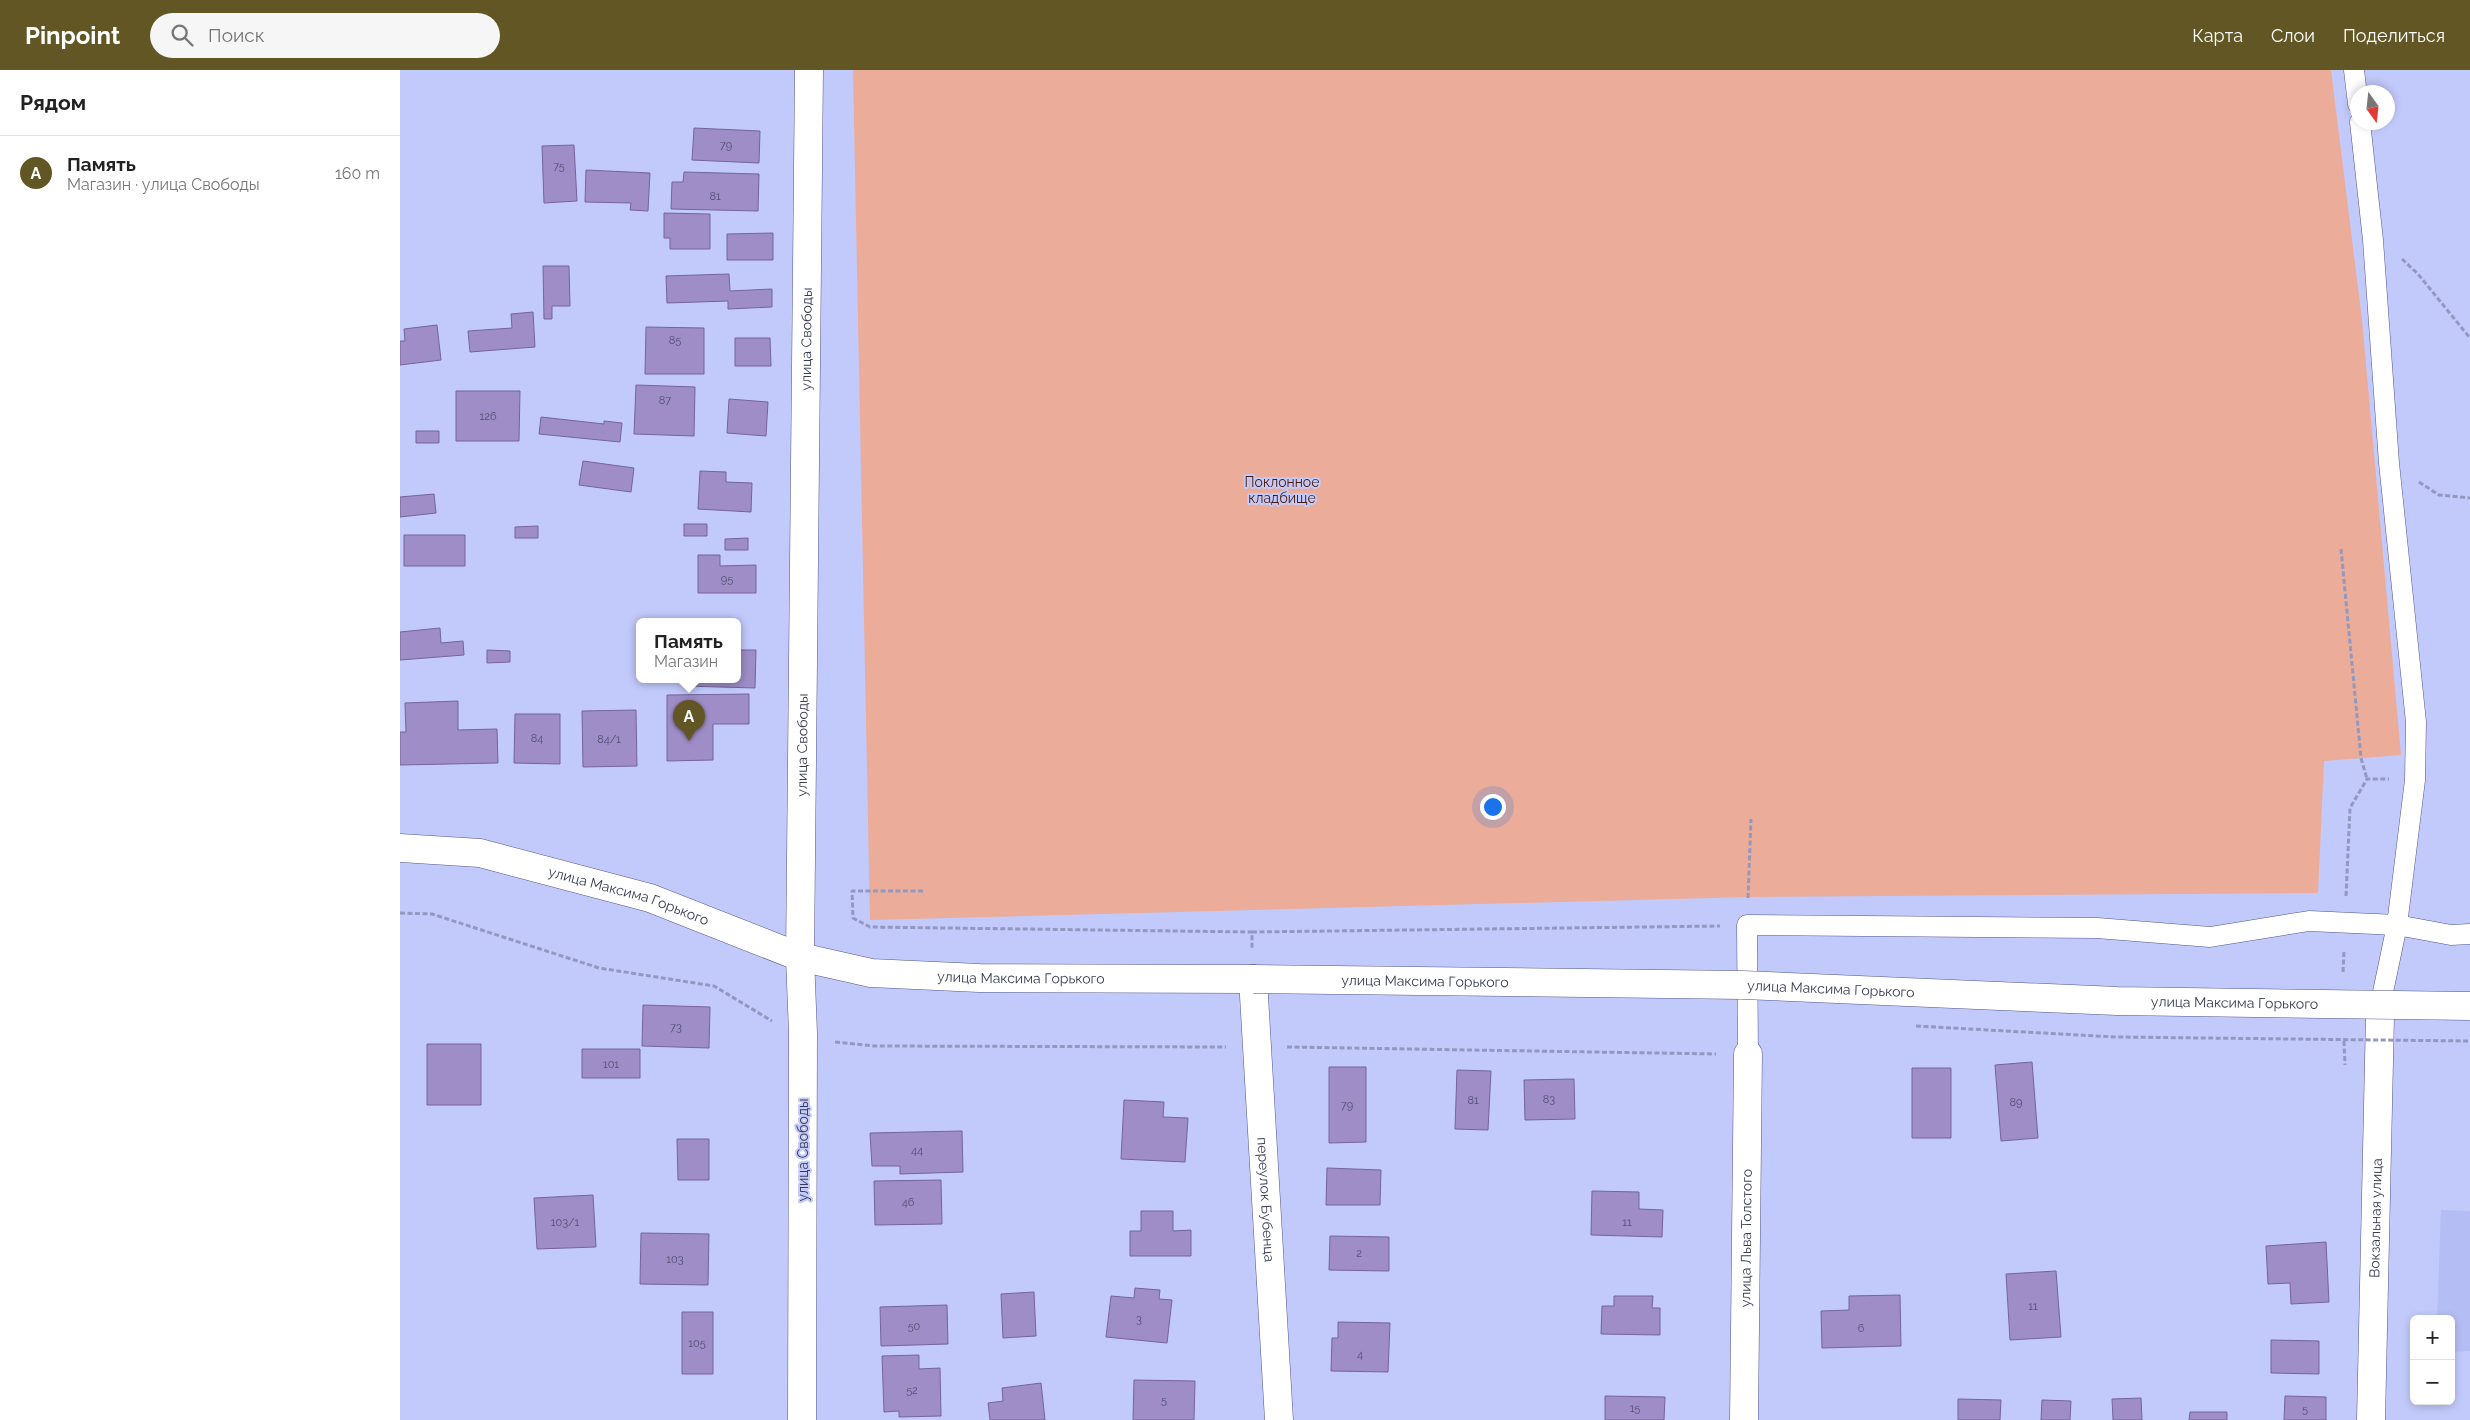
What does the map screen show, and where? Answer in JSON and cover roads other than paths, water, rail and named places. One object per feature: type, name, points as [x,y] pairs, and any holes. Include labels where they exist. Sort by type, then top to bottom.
[{"type":"street","name":"улица Свободы","points":[[802,1420],[803,1033],[800,957],[809,70]]},
{"type":"street","name":"улица Максима Горького","points":[[400,848],[480,853],[650,898],[800,957],[871,973],[979,978],[1743,985],[2117,1001],[2470,1006]]},
{"type":"street","name":"переулок Бубенца","points":[[1252,980],[1279,1420]]},
{"type":"street","name":"Вокзальная улица","points":[[2371,1420],[2380,1016]]},
{"type":"street","name":"улица Льва Толстого","points":[[1744,1420],[1748,1054]]},
{"type":"lane","points":[[2354,70],[2356,85]]},
{"type":"lane","points":[[1747,996],[2380,1016],[2397,925],[2415,780],[2416,722],[2389,463],[2373,240],[2361,130]]},
{"type":"lane","points":[[1748,1054],[1747,925],[2097,928],[2210,937],[2309,922],[2397,925],[2451,935],[2470,934]]},
{"type":"place","name":"Память","points":[[689,741]]},
{"type":"park label","name":"Поклонное кладбище","points":[[1282,490]]}]
